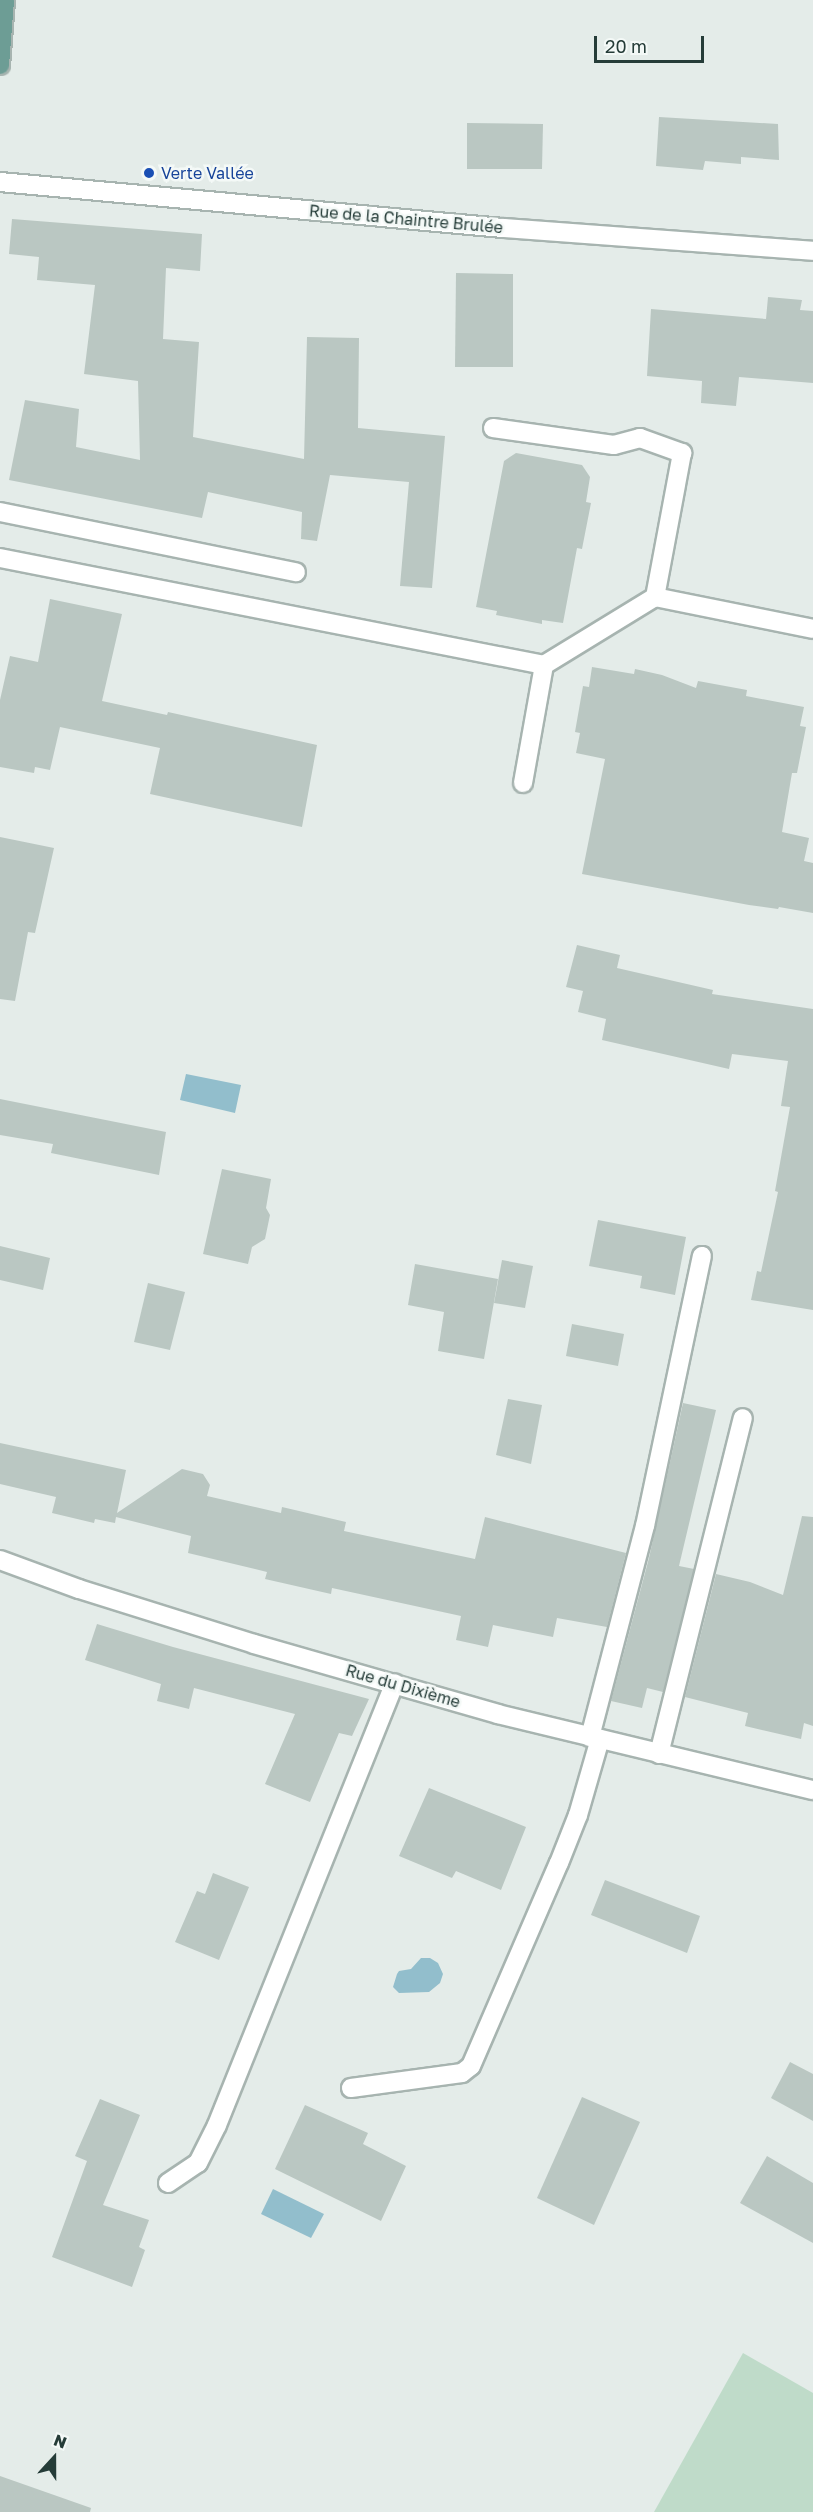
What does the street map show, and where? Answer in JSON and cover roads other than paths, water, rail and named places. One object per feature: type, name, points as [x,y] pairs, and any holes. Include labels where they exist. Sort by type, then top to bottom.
[{"type":"main road","points":[[0,64],[5,0]]},
{"type":"street","name":"Rue de la Chaintre Brulée","points":[[0,182],[503,228],[813,251]]},
{"type":"street","points":[[493,428],[614,445],[640,438],[682,453],[655,597]]},
{"type":"street","points":[[0,512],[296,572]]},
{"type":"street","points":[[0,558],[544,665],[655,597],[813,629]]},
{"type":"street","points":[[523,783],[544,665]]},
{"type":"street","points":[[351,2088],[462,2073],[471,2066],[566,1844],[595,1738],[645,1526],[702,1256]]},
{"type":"street","points":[[659,1754],[743,1418]]},
{"type":"street","name":"Rue du Dixième","points":[[0,1560],[79,1589],[243,1640],[498,1714],[813,1790]]},
{"type":"street","points":[[168,2183],[198,2163],[217,2125],[395,1683]]},
{"type":"water","points":[[186,1074],[241,1085],[235,1113],[180,1100]]},
{"type":"water","points":[[421,1958],[430,1958],[438,1963],[443,1974],[440,1983],[429,1992],[399,1993],[393,1987],[397,1974],[399,1971],[411,1969]]},
{"type":"water","points":[[273,2189],[324,2214],[311,2238],[261,2214]]},
{"type":"place","name":"Verte Vallée","points":[[149,173]]}]
